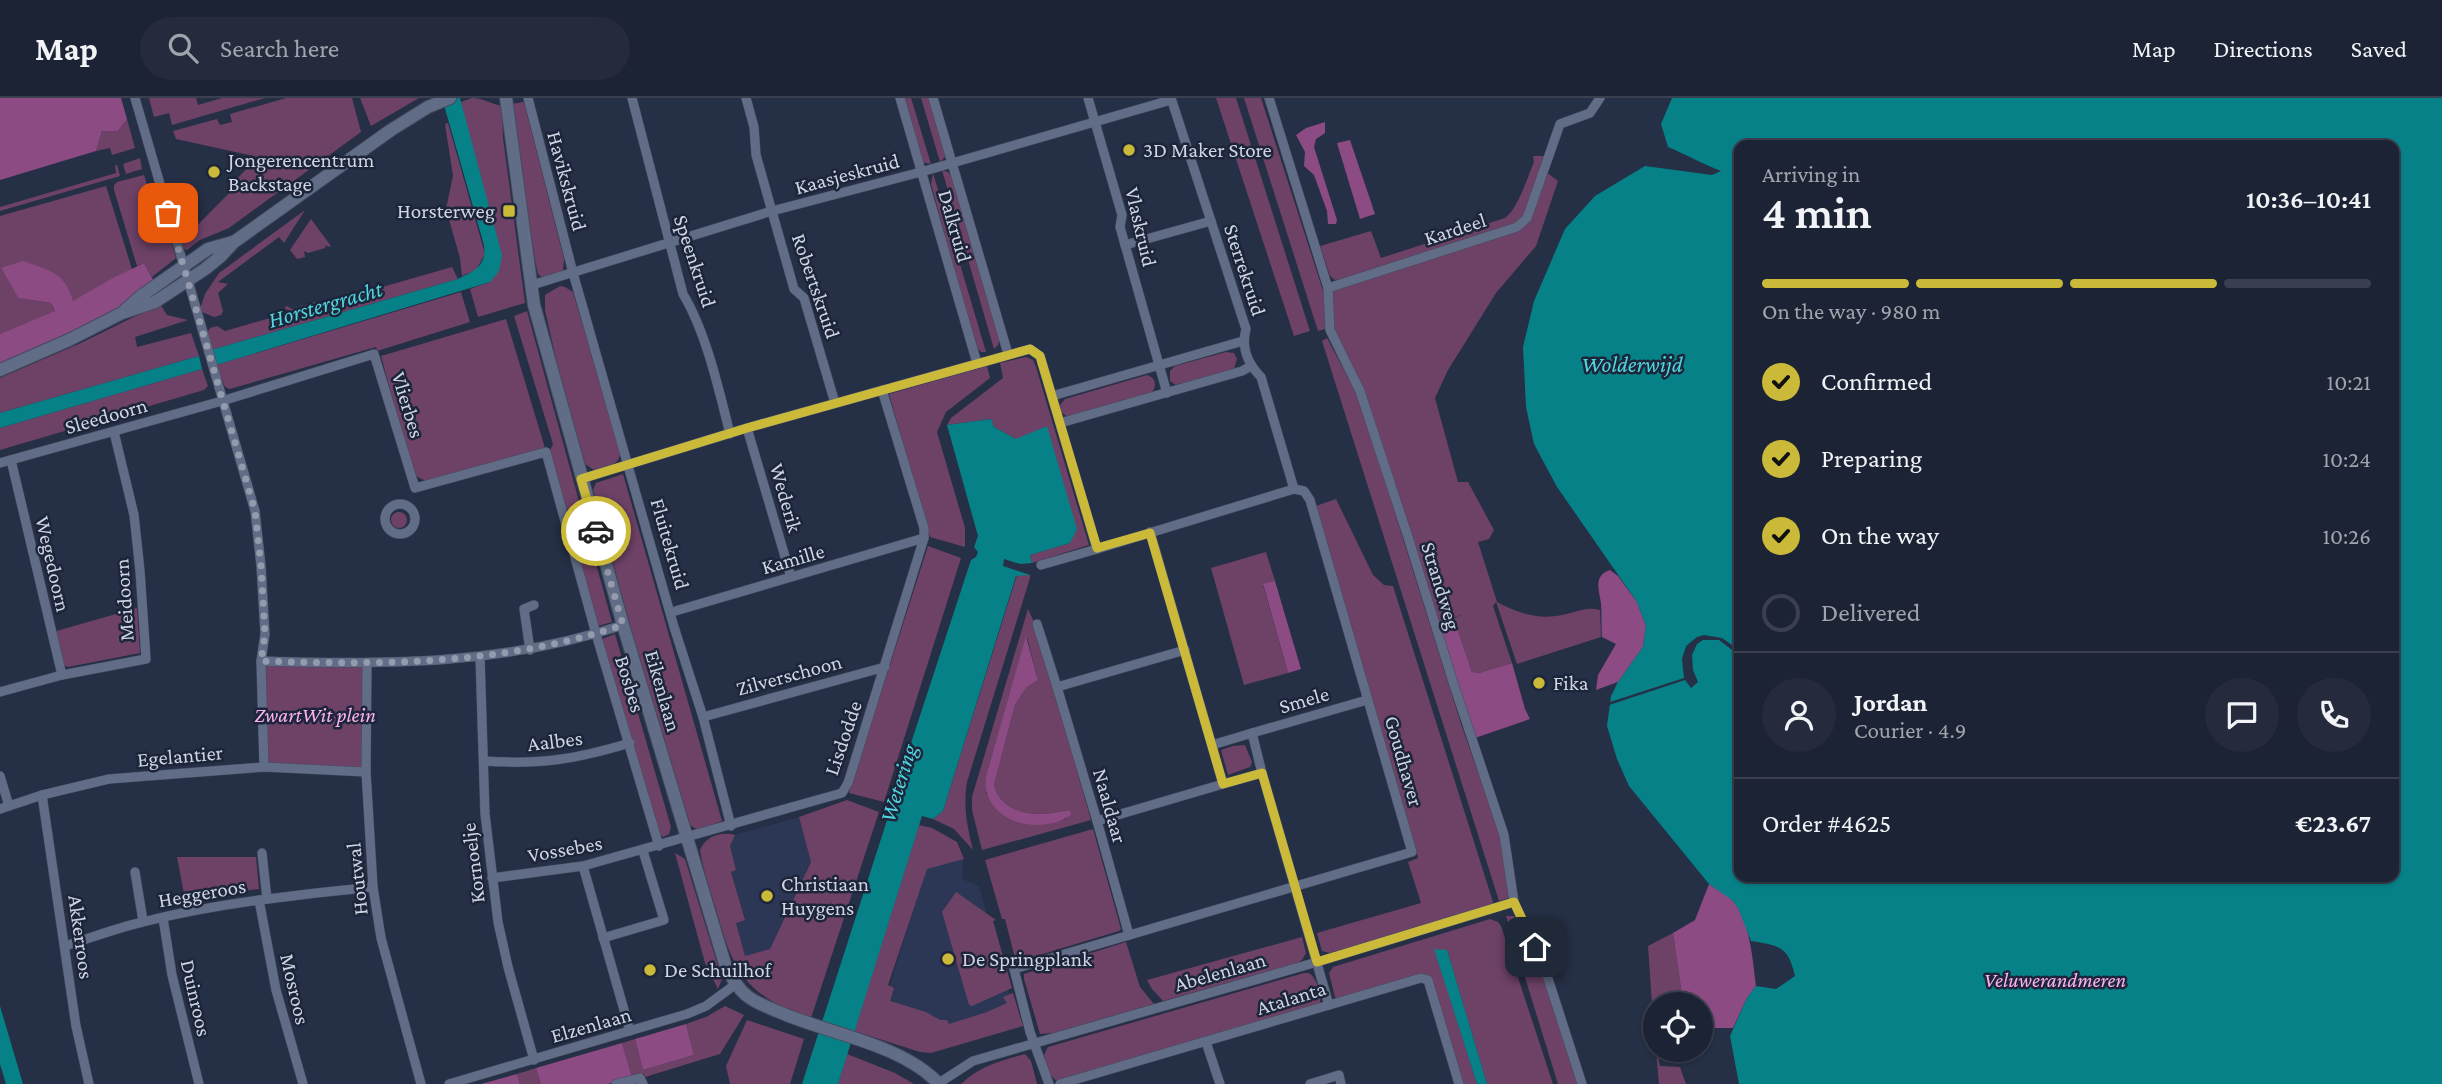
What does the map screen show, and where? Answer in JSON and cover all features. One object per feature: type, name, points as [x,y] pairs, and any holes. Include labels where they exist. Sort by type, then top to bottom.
[{"type":"street","points":[[135,98],[255,511],[265,634],[261,661],[264,766]]},
{"type":"street","points":[[0,370],[122,313],[155,302],[391,130],[428,107],[450,98]]},
{"type":"street","name":"Eikenlaan","points":[[506,98],[535,308],[623,625],[725,964],[745,995],[764,1006],[905,1059],[927,1071],[939,1084]]},
{"type":"street","name":"Speenkruid","points":[[632,98],[682,294],[692,310],[730,434]]},
{"type":"street","name":"Robertskruid","points":[[746,98],[754,127],[756,155],[794,289],[804,298],[835,403]]},
{"type":"street","name":"Dalkruid","points":[[900,98],[977,363]]},
{"type":"street","name":"Dalkruid","points":[[933,98],[1007,354]]},
{"type":"street","name":"Vlaskruid","points":[[1088,98],[1122,215],[1119,227],[1167,393]]},
{"type":"street","name":"Strandweg","points":[[1269,98],[1328,288],[1330,330],[1360,391],[1504,835],[1514,902],[1545,969],[1582,1084]]},
{"type":"street","name":"Kardeel","points":[[1328,288],[1517,227],[1527,218],[1560,124],[1590,113],[1600,98]]},
{"type":"street","name":"Kaasjeskruid","points":[[532,285],[772,211],[921,172],[1171,99]]},
{"type":"street","name":"Sterrekruid","points":[[1171,99],[1246,329],[1243,341],[1251,366],[1261,377],[1294,489]]},
{"type":"street","name":"Havikskruid","points":[[528,100],[573,273]]},
{"type":"street","points":[[1125,245],[1211,221]]},
{"type":"street","points":[[122,313],[214,246],[234,242]]},
{"type":"street","name":"Fluitekruid","points":[[573,273],[703,717],[731,826]]},
{"type":"street","points":[[1052,396],[1243,341]]},
{"type":"street","points":[[581,479],[747,428],[1030,349],[1040,356],[1097,548]]},
{"type":"street","name":"Vlierbes","points":[[222,401],[374,354],[415,488]]},
{"type":"street","points":[[1060,423],[1242,371],[1251,366]]},
{"type":"street","points":[[882,390],[924,528],[924,538]]},
{"type":"street","name":"Sleedoorn","points":[[0,463],[222,401]]},
{"type":"street","name":"Wederik","points":[[747,428],[791,577]]},
{"type":"street","name":"Meidoorn","points":[[0,692],[62,675],[146,659],[134,515],[114,432]]},
{"type":"street","name":"Bosbes","points":[[415,488],[546,452],[596,634],[659,846]]},
{"type":"street","name":"Wegedoorn","points":[[11,460],[62,675]]},
{"type":"street","points":[[407,505],[415,488]]},
{"type":"street","points":[[1041,565],[1294,489]]},
{"type":"street","name":"Goudhaver","points":[[1035,1043],[1014,969],[1412,852],[1310,500],[1304,491],[1294,489]]},
{"type":"street","points":[[1150,533],[1223,784]]},
{"type":"street","name":"Kamille","points":[[671,612],[924,538]]},
{"type":"street","name":"Lisdodde","points":[[686,839],[842,793],[848,783],[924,538]]},
{"type":"street","points":[[530,649],[524,609],[534,606]]},
{"type":"street","name":"Naaldaar","points":[[1037,624],[1129,935]]},
{"type":"street","points":[[261,661],[367,664],[481,657],[530,649],[623,625]]},
{"type":"street","points":[[1056,687],[1185,650]]},
{"type":"street","name":"Kornoelje","points":[[481,657],[485,814],[492,878],[506,956],[534,1060]]},
{"type":"street","name":"Houtwal","points":[[367,664],[366,772],[373,887],[381,937],[421,1084]]},
{"type":"street","name":"Zilverschoon","points":[[703,717],[885,667]]},
{"type":"street","name":"Smele","points":[[1212,745],[1367,700]]},
{"type":"street","points":[[1252,733],[1329,1004]]},
{"type":"street","name":"Aalbes","points":[[484,761],[552,762],[630,743]]},
{"type":"street","name":"Egelantier","points":[[4,807],[109,779],[264,766],[366,772]]},
{"type":"street","points":[[1097,821],[1262,773]]},
{"type":"street","points":[[0,776],[4,807]]},
{"type":"street","name":"Akkerroos","points":[[42,795],[76,1026],[89,1084]]},
{"type":"street","name":"Vossebes","points":[[492,878],[583,866],[686,839]]},
{"type":"street","points":[[603,938],[664,920],[643,851]]},
{"type":"street","name":"Heggeroos","points":[[262,853],[263,900]]},
{"type":"street","points":[[583,866],[630,1031]]},
{"type":"street","name":"Heggeroos","points":[[135,872],[143,922]]},
{"type":"street","name":"Heggeroos","points":[[65,946],[163,918],[263,900],[373,887]]},
{"type":"street","name":"Mosroos","points":[[263,900],[276,990],[303,1084]]},
{"type":"street","name":"Abelenlaan","points":[[939,1084],[974,1061],[1514,902]]},
{"type":"street","name":"Duinroos","points":[[163,918],[172,975],[200,1084]]},
{"type":"street","name":"Atalanta","points":[[1060,1084],[1421,978],[1428,980],[1459,1084]]},
{"type":"street","name":"Elzenlaan","points":[[449,1084],[706,1006],[736,984]]},
{"type":"street","points":[[1206,1042],[1220,1084]]},
{"type":"street","points":[[1035,1043],[1049,1084]]},
{"type":"street","points":[[1310,1084],[1339,1075],[1341,1084]]},
{"type":"street","points":[[617,1084],[640,1078],[643,1084]]},
{"type":"shaded area","points":[[0,98],[121,98],[127,119],[118,131],[102,131],[96,151],[0,180]]},
{"type":"shaded area","points":[[1325,122],[1325,133],[1316,139],[1314,147],[1336,224],[1328,224],[1327,211],[1314,175],[1304,166],[1305,152],[1296,135],[1306,128]]},
{"type":"shaded area","points":[[1350,140],[1375,214],[1360,219],[1337,143]]},
{"type":"shaded area","points":[[23,261],[48,270],[60,278],[73,301],[144,263],[155,283],[104,317],[0,365],[0,334],[55,311],[51,303],[18,298],[1,268]]},
{"type":"shaded area","points":[[1610,570],[1618,576],[1637,602],[1646,626],[1643,647],[1618,682],[1596,690],[1598,675],[1616,644],[1602,637],[1598,584],[1601,576]]},
{"type":"shaded area","points":[[1275,581],[1301,669],[1288,673],[1263,584]]},
{"type":"shaded area","points":[[1452,619],[1472,672],[1479,673],[1512,663],[1530,719],[1475,738],[1438,624]]},
{"type":"shaded area","points":[[1026,636],[1038,680],[1026,688],[1015,705],[994,785],[998,796],[1014,809],[1035,814],[1068,810],[1071,812],[1071,815],[1061,821],[1049,824],[1023,824],[1011,820],[992,804],[986,790],[986,777]]},
{"type":"shaded area","name":"Christiaan Huygens","points":[[799,817],[811,861],[770,949],[745,956],[736,923],[745,919],[731,872],[736,870],[730,846],[735,835]]},
{"type":"shaded area","name":"De Springplank","points":[[964,858],[962,879],[979,886],[1013,1006],[949,1037],[877,1026],[927,866]]},
{"type":"shaded area","points":[[1709,884],[1730,898],[1738,908],[1747,929],[1756,986],[1747,998],[1733,1028],[1713,1027],[1713,992],[1682,992],[1673,933],[1695,920]]},
{"type":"shaded area","points":[[686,1024],[694,1055],[643,1070],[635,1039]]},
{"type":"shaded area","points":[[622,1043],[632,1077],[608,1084],[541,1084],[536,1068]]},
{"type":"shaded area","points":[[517,1074],[520,1084],[481,1084]]},
{"type":"green space","points":[[149,98],[196,98],[198,105],[222,98],[265,98],[172,125],[169,113],[154,117]]},
{"type":"green space","points":[[286,98],[352,98],[361,132],[229,228],[200,240],[187,250],[184,249],[180,243],[235,187],[232,184],[258,157],[176,139],[173,131],[217,119],[220,125],[232,122],[230,114]]},
{"type":"green space","points":[[360,98],[419,98],[371,126]]},
{"type":"green space","points":[[472,98],[502,106],[503,138],[525,303],[478,317],[470,289],[490,282],[461,102]]},
{"type":"green space","points":[[904,98],[911,98],[931,164],[920,158]]},
{"type":"green space","points":[[921,98],[930,98],[947,155],[940,162]]},
{"type":"green space","points":[[1216,98],[1236,98],[1310,331],[1294,336]]},
{"type":"green space","points":[[1244,98],[1261,98],[1325,297],[1325,329],[1318,331]]},
{"type":"green space","points":[[524,102],[564,259],[563,272],[543,278],[538,274],[535,260],[511,104]]},
{"type":"green space","points":[[127,119],[135,148],[112,155],[110,148],[96,151],[102,131],[118,131]]},
{"type":"green space","points":[[448,123],[485,254],[476,270],[462,276],[460,258],[446,209],[453,176],[445,124]]},
{"type":"green space","points":[[1533,156],[1545,156],[1526,214],[1514,225],[1342,279],[1335,280],[1330,276],[1320,246],[1371,231],[1381,258],[1505,218],[1522,193],[1534,162]]},
{"type":"green space","points":[[140,158],[142,169],[126,174],[123,164]]},
{"type":"green space","points":[[115,165],[120,176],[0,211],[0,207],[116,173]]},
{"type":"green space","points":[[942,170],[953,178],[1000,338],[994,349]]},
{"type":"green space","points":[[1546,172],[1558,181],[1536,246],[1496,293],[1448,370],[1435,398],[1458,482],[1468,482],[1494,530],[1489,539],[1478,542],[1497,602],[1536,616],[1600,610],[1601,637],[1517,664],[1496,602],[1493,606],[1512,663],[1479,673],[1472,672],[1452,619],[1465,614],[1437,623],[1362,390],[1332,330],[1331,291],[1519,230]]},
{"type":"green space","points":[[933,173],[986,352],[981,352],[975,346],[931,184]]},
{"type":"green space","points":[[144,175],[156,214],[163,212],[176,258],[152,277],[144,263],[137,266],[114,190],[117,182]]},
{"type":"green space","points":[[106,186],[132,269],[72,302],[1,268],[18,298],[51,303],[55,312],[0,334],[0,216]]},
{"type":"green space","points":[[305,210],[284,243],[279,237],[218,282],[228,284],[218,293],[223,311],[221,315],[214,317],[202,312],[200,309],[205,294],[219,273]]},
{"type":"green space","points":[[311,219],[331,246],[326,245],[325,248],[308,253],[304,251],[305,257],[297,259],[290,250]]},
{"type":"green space","points":[[452,267],[458,279],[211,350],[207,333],[210,328],[217,326],[225,331],[291,312],[284,308],[287,306],[292,309],[315,302],[316,306]]},
{"type":"green space","points":[[560,286],[573,292],[620,453],[614,463],[594,470],[585,464],[573,434],[545,310],[545,295]]},
{"type":"green space","points":[[461,292],[470,322],[377,351],[376,347],[230,389],[225,387],[216,365]]},
{"type":"green space","points":[[160,304],[167,315],[188,320],[135,337],[137,347],[191,333],[199,356],[0,413],[0,378],[81,343]]},
{"type":"green space","points":[[527,311],[612,622],[598,626],[547,457],[553,444],[514,316]]},
{"type":"green space","points":[[506,319],[545,448],[429,481],[420,478],[411,467],[381,356]]},
{"type":"green space","points":[[1327,338],[1359,398],[1461,724],[1500,835],[1509,898],[1499,901],[1322,341]]},
{"type":"green space","points":[[1226,352],[1234,353],[1237,359],[1234,369],[1176,385],[1170,381],[1170,371],[1175,366]]},
{"type":"green space","points":[[1026,357],[1033,360],[1036,367],[1089,545],[1032,563],[1030,555],[1070,543],[1016,439],[994,427],[991,419],[947,425],[951,418],[1003,378],[1000,363]]},
{"type":"green space","points":[[987,366],[990,378],[946,412],[937,432],[965,528],[965,547],[930,537],[889,394]]},
{"type":"green space","points":[[202,369],[208,386],[204,390],[0,450],[0,428]]},
{"type":"green space","points":[[1147,375],[1153,378],[1155,383],[1150,394],[1069,418],[1061,412],[1060,405],[1065,399]]},
{"type":"green space","points":[[623,474],[722,821],[698,830],[690,825],[644,676],[593,490],[596,483]]},
{"type":"green space","points":[[1336,499],[1373,575],[1384,585],[1393,586],[1494,905],[1330,953],[1322,951],[1317,933],[1421,903],[1408,862],[1418,858],[1316,506]]},
{"type":"green space","points":[[396,512],[402,512],[407,520],[405,526],[396,528],[391,523],[391,517]]},
{"type":"green space","points":[[928,546],[961,558],[884,802],[849,793]]},
{"type":"green space","points":[[1266,552],[1275,581],[1263,585],[1288,673],[1244,685],[1211,568]]},
{"type":"green space","points":[[1017,575],[1030,575],[1030,578],[967,782],[966,816],[973,850],[954,829],[933,819],[943,811]]},
{"type":"green space","points":[[137,608],[140,653],[68,667],[62,664],[53,632]]},
{"type":"green space","points":[[1028,609],[1035,624],[1091,820],[982,850],[972,810],[972,797]],"holes":[[[1027,637],[1038,680],[1026,688],[1015,705],[994,785],[998,796],[1014,809],[1035,814],[1068,810],[1066,819],[1036,825],[986,793]]]},
{"type":"green space","points":[[615,634],[671,827],[669,834],[663,837],[658,832],[602,639]]},
{"type":"green space","name":"ZwartWit plein","points":[[261,661],[367,664],[366,772],[264,767]]},
{"type":"green space","points":[[1245,745],[1252,762],[1250,767],[1228,775],[1221,750]]},
{"type":"green space","points":[[847,800],[879,812],[811,1018],[771,1001],[746,979],[736,965],[722,931],[700,850],[706,841],[714,836],[735,835],[730,846],[736,870],[731,872],[745,920],[736,923],[745,956],[770,949],[811,862],[799,817]]},
{"type":"green space","points":[[919,825],[932,828],[957,842],[964,859],[927,869],[888,985],[894,988],[890,1001],[926,1012],[940,1020],[947,1020],[949,1024],[1007,1003],[1003,997],[1013,993],[1023,1026],[931,1053],[854,1031]]},
{"type":"green space","points":[[1093,829],[1121,929],[1016,962],[985,860]]},
{"type":"green space","points":[[675,853],[685,859],[722,979],[718,989],[705,963]]},
{"type":"green space","points":[[177,857],[256,857],[259,889],[233,892],[186,904]]},
{"type":"green space","points":[[956,892],[996,920],[993,921],[1012,988],[972,1006],[969,1005],[942,912]]},
{"type":"green space","points":[[1506,916],[1514,916],[1542,972],[1577,1084],[1558,1084]]},
{"type":"green space","points":[[1490,919],[1501,926],[1553,1084],[1487,1084],[1447,950],[1435,950],[1477,1084],[1463,1084],[1430,975],[1339,1000],[1335,997],[1329,973],[1333,967]]},
{"type":"green space","points":[[1673,933],[1682,992],[1651,992],[1648,946]]},
{"type":"green space","points":[[1302,937],[1306,953],[1297,963],[1163,1001],[1147,980]]},
{"type":"green space","points":[[1126,942],[1140,987],[1154,1004],[1053,1033],[1040,1034],[1024,974]]},
{"type":"green space","points":[[1304,973],[1312,975],[1317,983],[1320,992],[1319,1005],[1058,1081],[1048,1070],[1044,1055],[1048,1047]]},
{"type":"green space","points":[[725,1006],[744,1015],[720,1054],[645,1077],[644,1074],[632,1077],[622,1043],[635,1039],[643,1070],[694,1055],[686,1024]]},
{"type":"green space","points":[[747,1020],[804,1039],[790,1084],[730,1084],[726,1066]]},
{"type":"green space","points":[[847,1054],[895,1073],[914,1084],[838,1084]]},
{"type":"green space","points":[[1025,1054],[1031,1061],[1037,1084],[961,1084],[983,1068]]},
{"type":"green space","points":[[1657,1062],[1660,1066],[1680,1067],[1686,1084],[1659,1084]]},
{"type":"green space","points":[[536,1068],[541,1084],[520,1084],[517,1074]]},
{"type":"water","points":[[442,98],[460,98],[502,255],[499,271],[490,282],[216,365],[211,350],[458,279],[478,267],[483,258],[484,245]]},
{"type":"water","name":"Wolderwijd","points":[[1672,98],[2442,98],[2442,1084],[1739,1084],[1730,1036],[1747,998],[1756,986],[1776,989],[1795,976],[1792,966],[1781,949],[1751,941],[1732,900],[1709,884],[1629,786],[1607,726],[1611,696],[1643,647],[1646,626],[1637,602],[1557,487],[1534,444],[1526,407],[1523,347],[1534,301],[1565,229],[1595,196],[1645,166],[1712,175],[1721,171],[1668,147],[1661,124]]},
{"type":"water","points":[[199,356],[202,369],[0,428],[0,413]]},
{"type":"water","name":"Wetering","points":[[991,419],[994,427],[1016,439],[1047,426],[1077,529],[1070,543],[1030,555],[1032,563],[1020,564],[1004,559],[1003,566],[1030,575],[1016,576],[943,811],[933,819],[922,816],[838,1084],[802,1084],[889,814],[894,812],[895,807],[891,804],[971,560],[978,552],[974,547],[978,536],[947,425]]},
{"type":"water","points":[[1434,949],[1447,950],[1487,1084],[1477,1084]]},
{"type":"water","points":[[0,1006],[23,1084],[6,1084],[0,1064]]},
{"type":"pier","points":[[1704,635],[1722,638],[1734,646],[1734,651],[1719,640],[1703,640],[1697,644],[1692,655],[1693,670],[1698,682],[1691,688],[1685,680],[1606,706],[1607,703],[1684,678],[1682,659],[1686,646]]},
{"type":"way so far","points":[[168,213],[255,511],[265,634],[261,661],[367,664],[481,657],[530,649],[623,625],[596,531]]},
{"type":"place","name":"3D Maker Store","points":[[1129,150]]},
{"type":"place","name":"Jongerencentrum Backstage","points":[[214,172]]},
{"type":"place","name":"Horsterweg","points":[[509,211]]},
{"type":"place","name":"Fika","points":[[1539,683]]},
{"type":"place","name":"Christiaan Huygens","points":[[767,896]]},
{"type":"place","name":"De Springplank","points":[[948,959]]},
{"type":"place","name":"De Schuilhof","points":[[650,970]]},
{"type":"route","points":[[596,531],[581,479],[747,428],[1030,349],[1040,356],[1097,548],[1150,533],[1223,784],[1262,773],[1317,962],[1514,902],[1535,947]]},
{"type":"water label","name":"Horstergracht","points":[[325,304]]},
{"type":"park label","name":"Veluwerandmeren","points":[[2055,980]]}]
